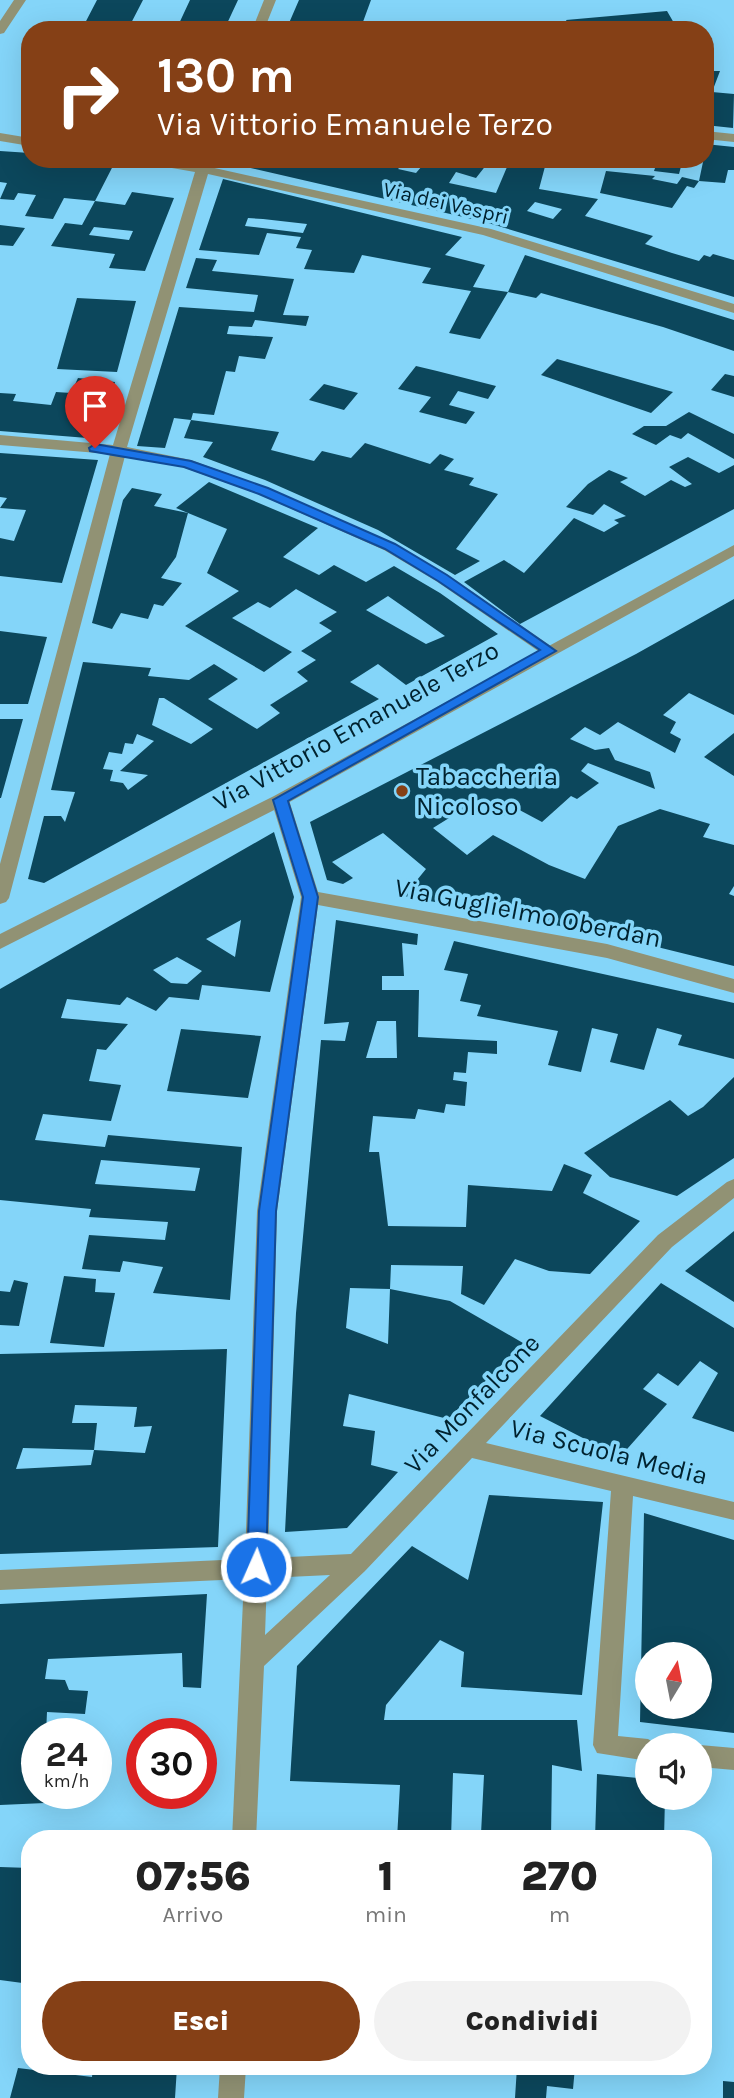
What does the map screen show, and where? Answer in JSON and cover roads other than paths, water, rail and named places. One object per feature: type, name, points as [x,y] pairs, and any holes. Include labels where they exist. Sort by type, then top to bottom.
[{"type":"street","points":[[0,30],[20,0]]},
{"type":"street","points":[[262,21],[270,0]]},
{"type":"street","points":[[714,136],[734,138]]},
{"type":"street","points":[[0,137],[21,140]]},
{"type":"street","points":[[0,898],[118,450],[203,168]]},
{"type":"street","name":"Via dei Vespri","points":[[221,168],[486,232],[734,309]]},
{"type":"street","points":[[0,440],[118,450],[199,468],[263,491],[390,547],[442,578],[550,651]]},
{"type":"street","name":"Via Vittorio Emanuele Terzo","points":[[0,942],[280,800],[734,550]]},
{"type":"street","points":[[244,1830],[253,1661],[267,1211],[310,897],[280,800]]},
{"type":"street","name":"Via Guglielmo Oberdan","points":[[310,897],[607,951],[734,986]]},
{"type":"street","name":"Via Monfalcone","points":[[253,1661],[357,1564],[665,1241],[734,1187]]},
{"type":"street","name":"Via Scuola Media","points":[[470,1448],[734,1511]]},
{"type":"street","points":[[624,1485],[605,1745],[635,1748]]},
{"type":"street","points":[[0,1580],[357,1564]]},
{"type":"street","points":[[712,1757],[734,1759]]},
{"type":"street","points":[[231,2098],[232,2075]]},
{"type":"place","name":"Tabaccheria Nicoloso","points":[[402,791]]}]
